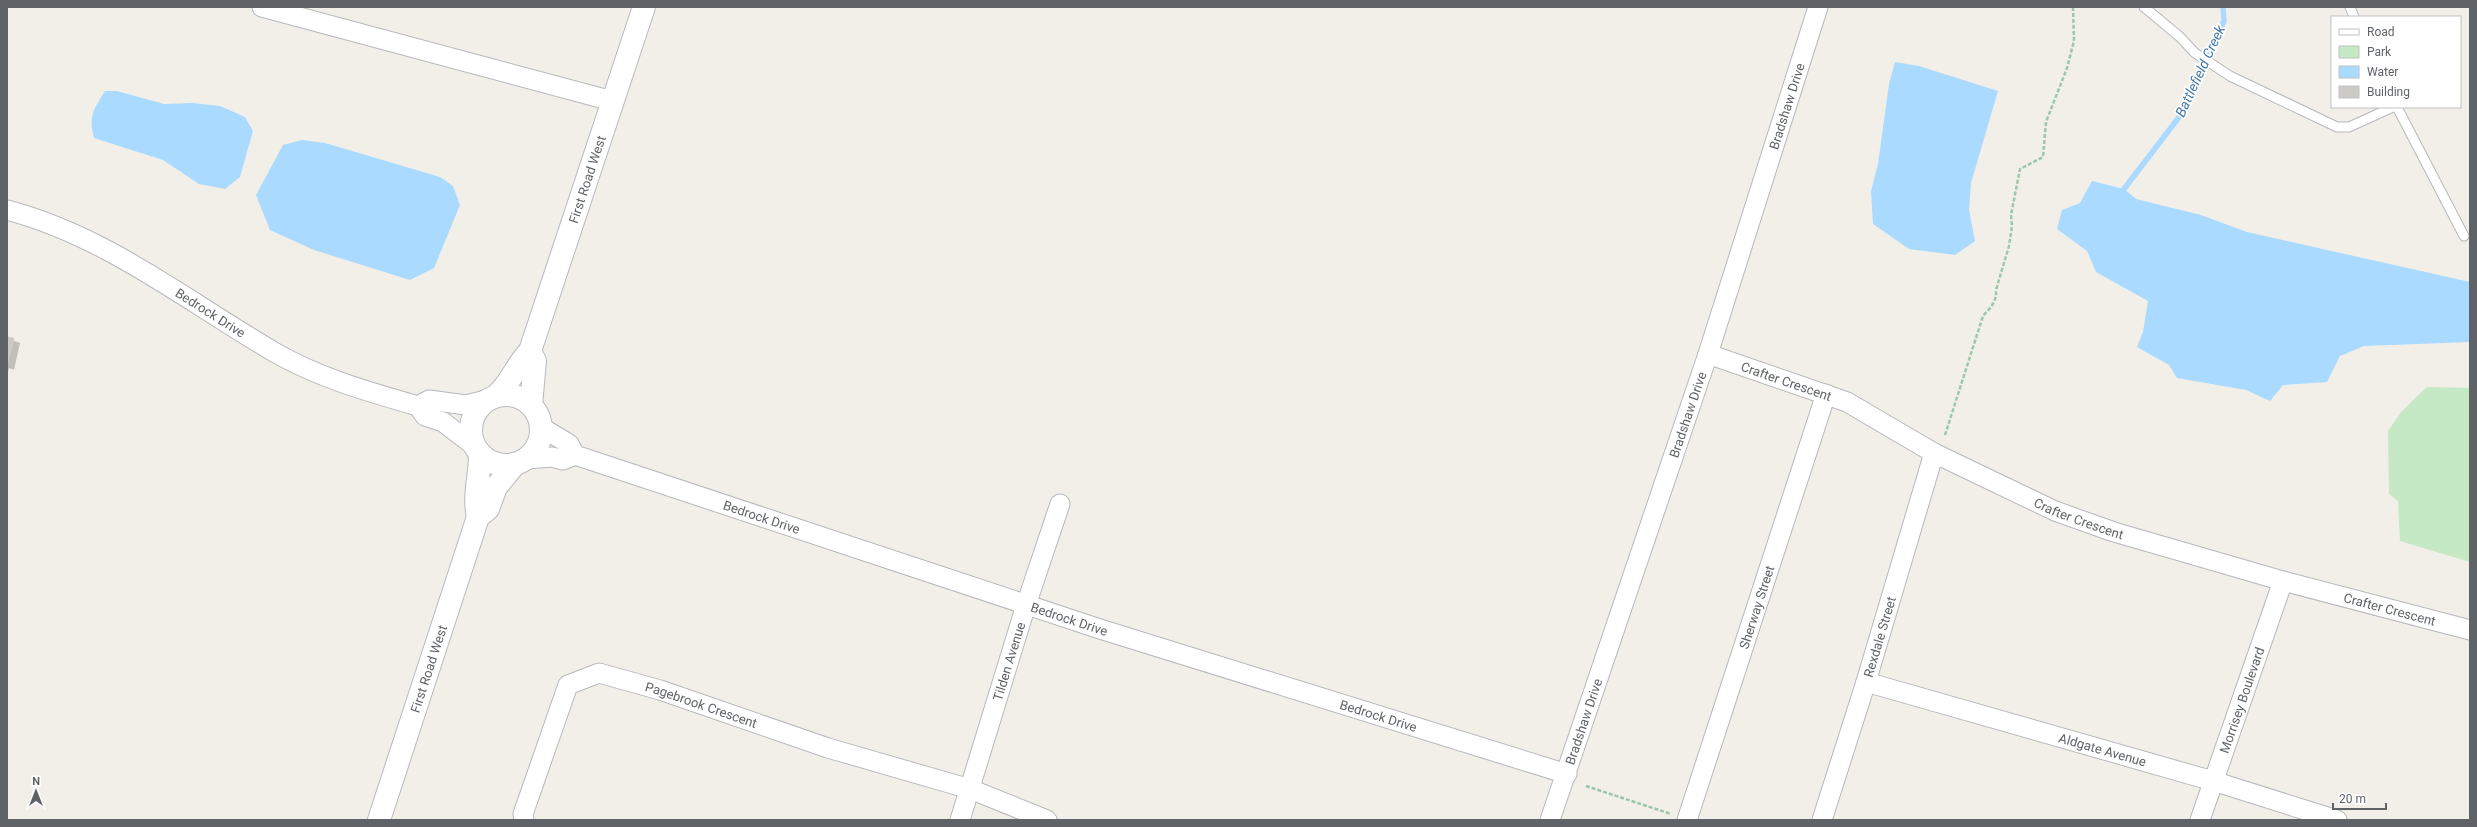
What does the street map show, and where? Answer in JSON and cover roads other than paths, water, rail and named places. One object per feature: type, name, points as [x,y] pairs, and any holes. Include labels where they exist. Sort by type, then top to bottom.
[{"type":"street","points":[[262,7],[612,102]]},
{"type":"street","name":"First Road West","points":[[478,517],[474,504],[480,469],[477,450],[470,432],[471,420],[477,409],[510,383],[522,360],[530,351],[644,7]]},
{"type":"street","name":"Bradshaw Drive","points":[[1550,820],[1567,774],[1628,586],[1708,354],[1818,7]]},
{"type":"street","name":"Bedrock Drive","points":[[7,210],[34,217],[127,262],[275,352],[334,382],[418,406],[425,416],[443,422],[477,450]]},
{"type":"street","points":[[530,351],[535,361],[531,405]]},
{"type":"street","name":"Crafter Crescent","points":[[1708,354],[1847,402],[1934,454],[2055,511],[2114,532],[2283,581],[2470,630]]},
{"type":"street","points":[[418,406],[429,400],[466,405],[509,394],[521,398],[531,405],[538,415],[541,427],[569,444],[575,455]]},
{"type":"street","name":"Sherway Street","points":[[1680,817],[1826,394]]},
{"type":"street","name":"First Road West","points":[[379,820],[478,517],[488,509],[496,488],[520,462],[535,451],[540,440],[541,427]]},
{"type":"street","points":[[477,450],[496,464],[520,462]]},
{"type":"street","name":"Rexdale Street","points":[[1822,820],[1866,682],[1934,454]]},
{"type":"street","name":"Bedrock Drive","points":[[520,462],[552,457],[563,460],[575,455],[1026,605],[1567,774]]},
{"type":"street","name":"Tilden Avenue","points":[[960,820],[1026,605],[1060,504]]},
{"type":"street","name":"Morrisey Boulevard","points":[[2200,820],[2283,581]]},
{"type":"street","name":"Pagebrook Crescent","points":[[524,820],[523,814],[568,685],[599,673],[660,690],[828,748],[970,789]]},
{"type":"street","name":"Aldgate Avenue","points":[[1866,682],[2213,781],[2338,820]]},
{"type":"street","points":[[970,789],[1048,820]]},
{"type":"lane","points":[[2144,7],[2180,37],[2195,53],[2230,76],[2337,127],[2357,124],[2391,108]]},
{"type":"lane","points":[[2398,108],[2464,236]]},
{"type":"water","points":[[1895,62],[1919,66],[1998,91],[1971,183],[1969,210],[1975,241],[1955,255],[1909,249],[1873,224],[1871,191],[1878,164],[1889,84]]},
{"type":"water","points":[[105,91],[117,91],[164,104],[193,103],[220,106],[245,117],[253,131],[240,177],[225,189],[199,184],[163,160],[94,138],[92,130],[93,113]]},
{"type":"water","points":[[302,140],[325,143],[440,177],[453,186],[460,205],[434,268],[410,280],[314,250],[270,230],[256,195],[283,145]]},
{"type":"water","points":[[2092,181],[2124,189],[2136,199],[2201,215],[2247,232],[2470,282],[2470,342],[2364,346],[2340,356],[2327,382],[2283,385],[2270,401],[2246,390],[2177,378],[2169,365],[2137,347],[2143,332],[2148,301],[2096,272],[2087,251],[2057,229],[2062,210],[2080,203]]},
{"type":"waterway","name":"Battlefield Creek","points":[[2124,189],[2183,112],[2224,21],[2223,7]]}]
